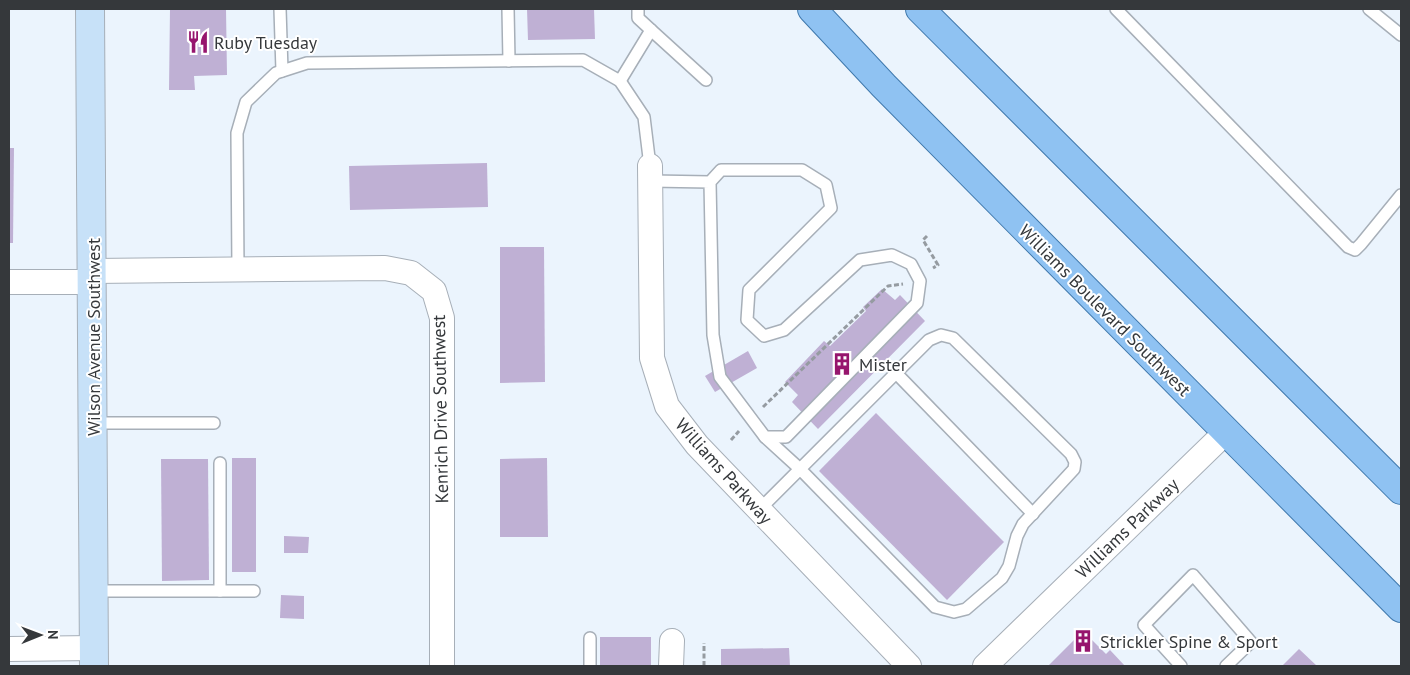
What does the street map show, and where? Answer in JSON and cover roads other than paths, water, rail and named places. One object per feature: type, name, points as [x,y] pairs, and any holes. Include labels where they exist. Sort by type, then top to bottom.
[{"type":"main road","name":"Wilson Avenue Southwest","points":[[90,9],[94,657]]},
{"type":"main road","name":"Williams Boulevard Southwest","points":[[812,9],[884,86],[1401,608]]},
{"type":"main road","points":[[920,9],[1401,490]]},
{"type":"street","name":"Williams Parkway","points":[[650,174],[652,358],[667,406],[697,446],[909,666]]},
{"type":"street","name":"Kenrich Drive Southwest","points":[[9,282],[238,270],[385,268],[411,272],[434,291],[442,318],[442,666]]},
{"type":"street","name":"Williams Parkway","points":[[985,666],[1226,432]]},
{"type":"street","points":[[671,666],[672,641]]},
{"type":"street","points":[[9,649],[94,657]]},
{"type":"lane","points":[[280,9],[282,71]]},
{"type":"lane","points":[[508,9],[509,61]]},
{"type":"lane","points":[[638,9],[638,18],[706,80]]},
{"type":"lane","points":[[1116,9],[1348,247],[1355,250],[1401,195]]},
{"type":"lane","points":[[1369,9],[1401,35]]},
{"type":"lane","points":[[620,81],[651,30]]},
{"type":"lane","points":[[238,270],[238,133],[246,102],[276,73],[307,63],[583,60],[620,81],[644,117],[650,174],[710,182]]},
{"type":"lane","points":[[759,510],[800,469],[896,373],[929,340],[935,337],[947,336],[952,338],[1071,454],[1075,462],[1074,469],[1020,529],[1013,557],[1002,578],[966,609],[954,612],[934,607],[800,469],[765,437],[720,377],[713,335],[710,182],[721,170],[802,170],[826,185],[832,208],[749,290],[747,320],[764,336],[784,330],[860,260],[892,255],[911,264],[920,282],[917,303],[786,437],[765,437]]},
{"type":"lane","points":[[896,373],[1033,514]]},
{"type":"lane","points":[[93,423],[214,423]]},
{"type":"lane","points":[[220,463],[220,591]]},
{"type":"lane","points":[[1181,666],[1144,625],[1193,575],[1251,642],[1226,666]]},
{"type":"lane","points":[[94,591],[254,591]]},
{"type":"lane","points":[[590,638],[590,666]]},
{"type":"place","name":"Ruby Tuesday","points":[[198,42]]},
{"type":"place","name":"Mister","points":[[842,364]]},
{"type":"place","name":"Strickler Spine & Sport","points":[[1083,641]]}]
